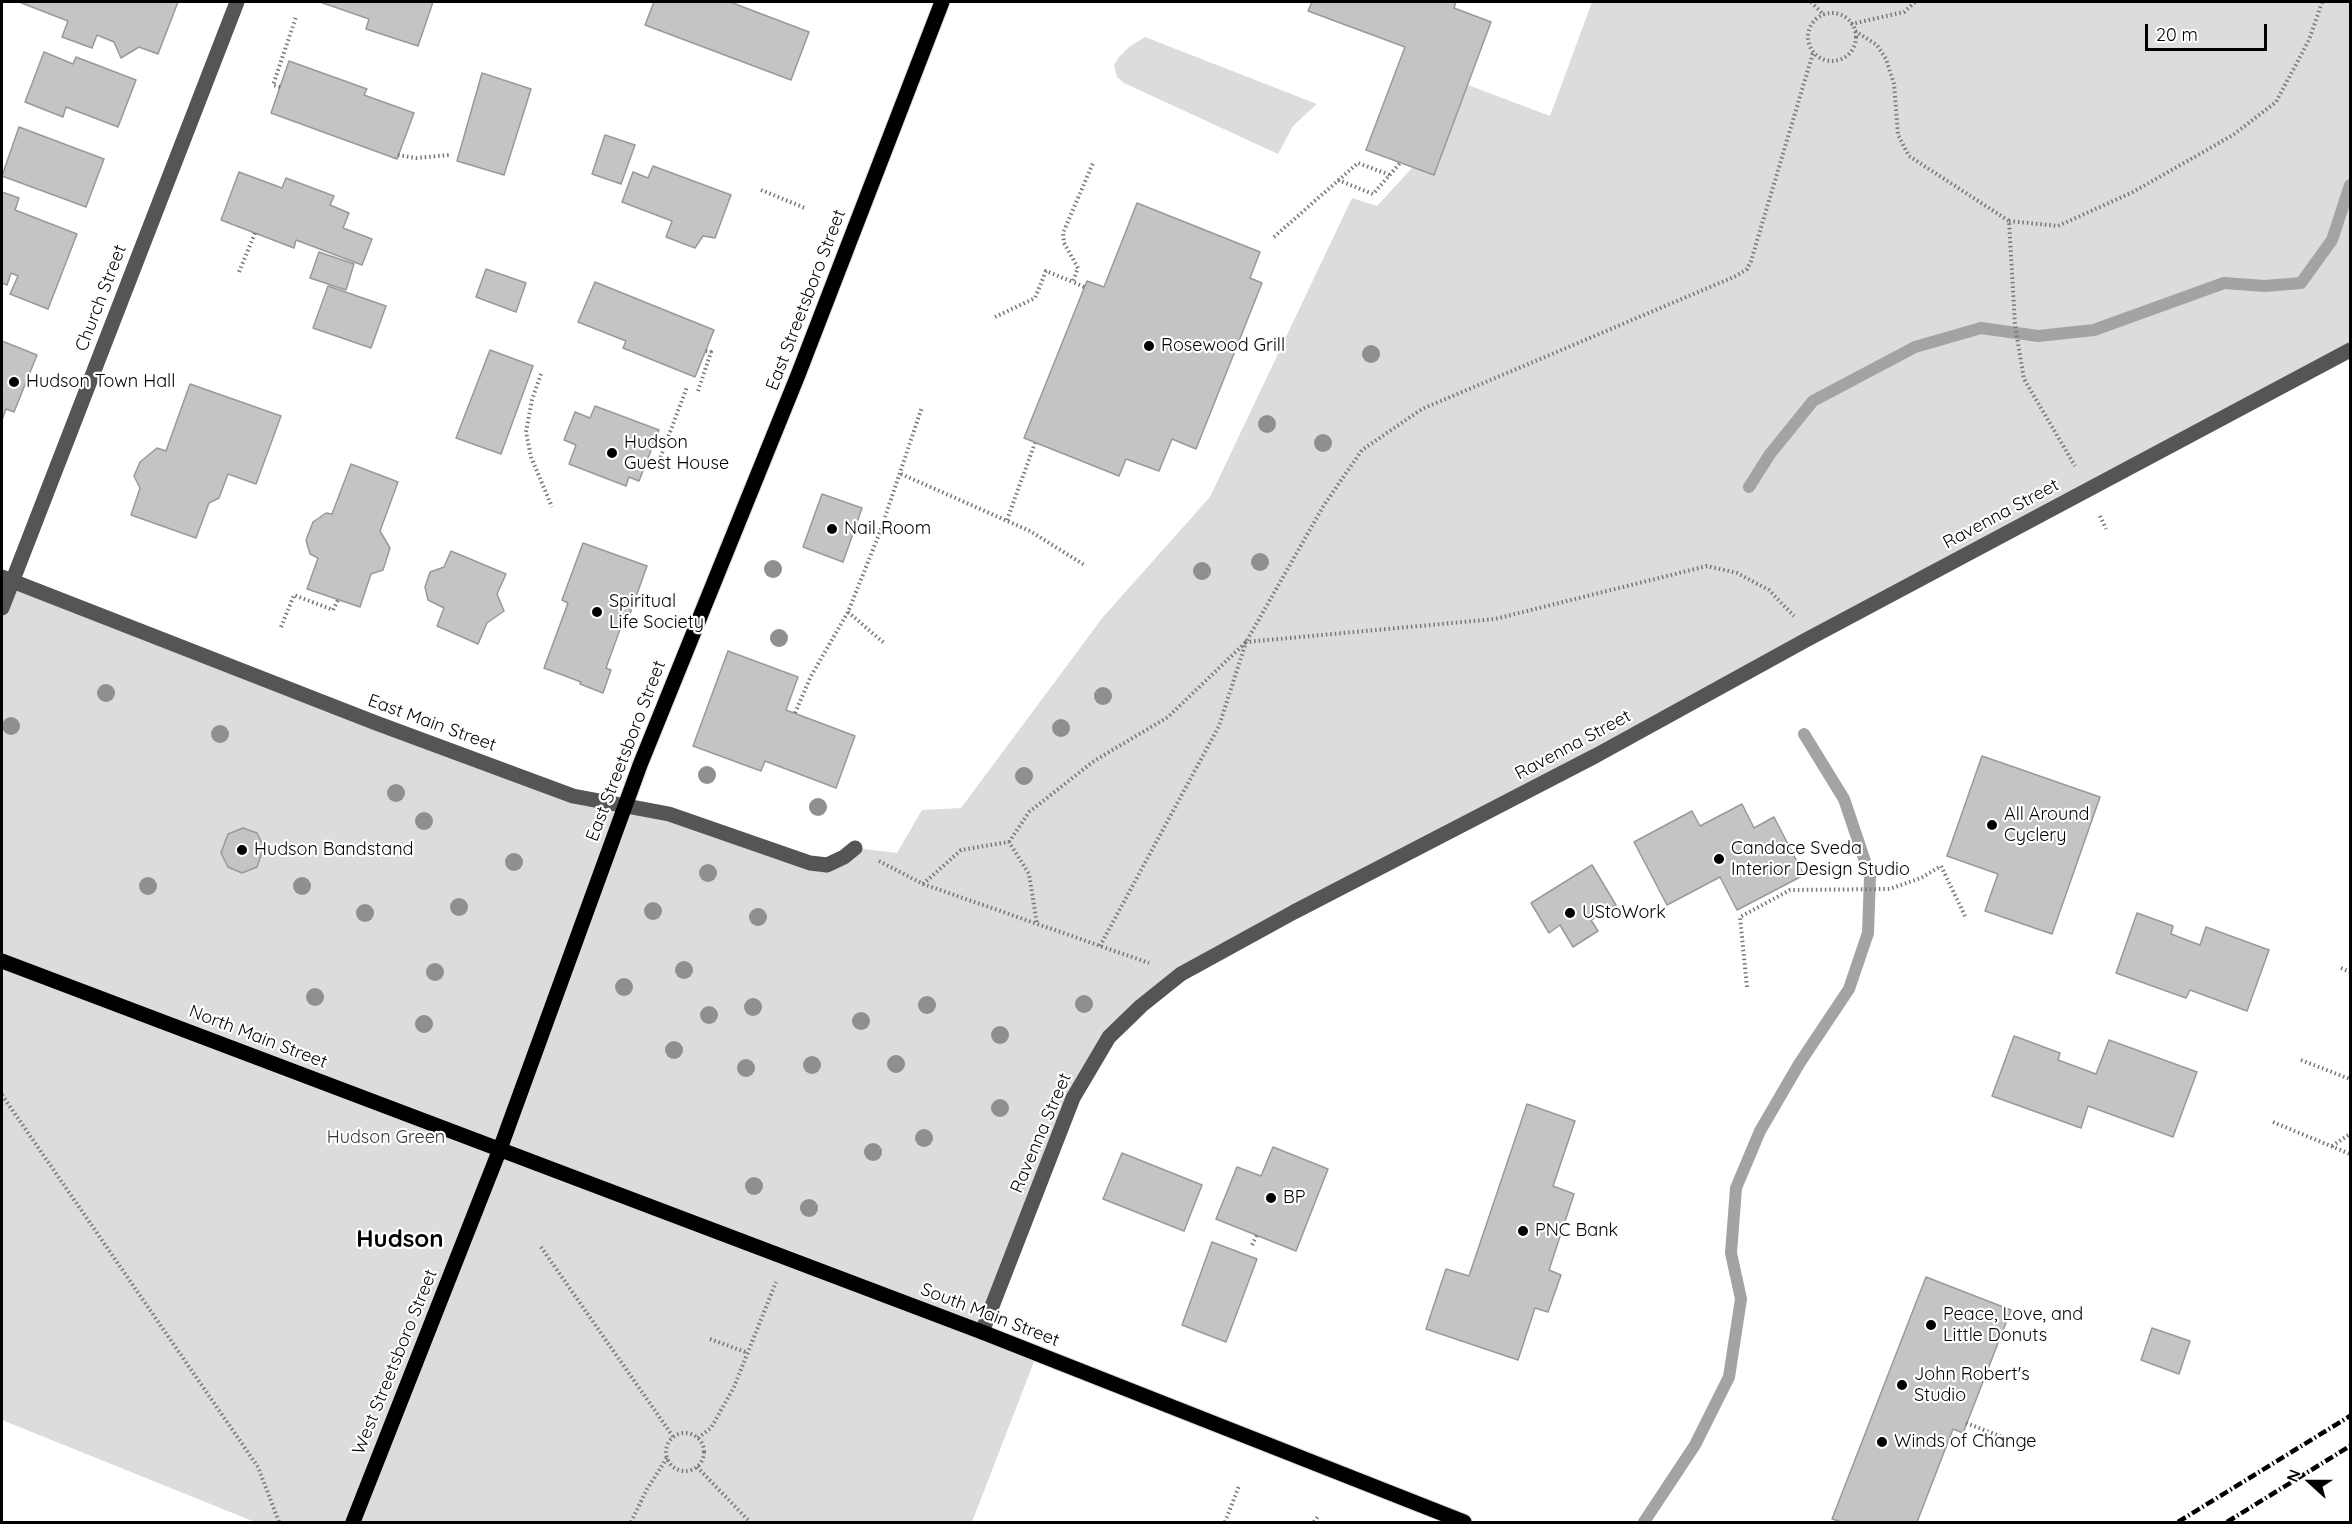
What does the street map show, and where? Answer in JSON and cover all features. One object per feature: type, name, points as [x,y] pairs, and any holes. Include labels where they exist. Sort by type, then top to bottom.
[{"type":"main road","name":"East Streetsboro Street","points":[[500,1149],[624,806],[801,368],[942,2]]},
{"type":"main road","name":"North Main Street","points":[[2,961],[500,1149]]},
{"type":"main road","name":"South Main Street","points":[[500,1149],[982,1332],[1464,1522]]},
{"type":"main road","name":"West Streetsboro Street","points":[[353,1522],[500,1149]]},
{"type":"street","name":"Church Street","points":[[2,608],[7,579],[237,2]]},
{"type":"street","name":"Ravenna Street","points":[[982,1332],[1073,1098],[1109,1037],[1141,1006],[1181,974],[1294,912],[1598,755],[1806,640],[2350,350]]},
{"type":"street","name":"East Main Street","points":[[7,579],[376,723],[573,796],[669,814],[810,863],[827,865],[844,857],[855,848]]},
{"type":"path","points":[[1810,2],[1824,15]]},
{"type":"path","points":[[1851,24],[1904,12],[1915,2]]},
{"type":"path","points":[[1854,32],[1878,45],[1886,59],[1894,84],[1898,135],[1909,156],[2009,221],[2058,226],[2133,192],[2233,135],[2276,102],[2309,40],[2322,2]]},
{"type":"path","points":[[1824,15],[1839,15],[1851,24],[1856,39],[1853,47],[1843,59],[1827,61],[1813,52],[1809,46],[1809,31],[1817,18],[1824,15]]},
{"type":"path","points":[[280,87],[273,85],[296,17]]},
{"type":"path","points":[[1100,946],[1219,726],[1246,642],[1324,505],[1362,450],[1422,409],[1736,276],[1747,269],[1813,52]]},
{"type":"path","points":[[398,155],[416,158],[449,155]]},
{"type":"path","points":[[1274,237],[1358,162],[1390,175]]},
{"type":"path","points":[[1338,180],[1373,194],[1401,162]]},
{"type":"path","points":[[1073,282],[1078,268],[1064,243],[1063,233],[1092,163]]},
{"type":"path","points":[[760,190],[805,208]]},
{"type":"path","points":[[2009,221],[2015,325],[2024,379],[2088,489],[2106,529]]},
{"type":"path","points":[[239,272],[255,233]]},
{"type":"path","points":[[995,317],[1035,298],[1046,271],[1084,286]]},
{"type":"path","points":[[698,391],[711,352],[706,351]]},
{"type":"path","points":[[541,374],[532,400],[526,432],[531,457],[552,507]]},
{"type":"path","points":[[648,460],[658,464],[687,387]]},
{"type":"path","points":[[795,713],[811,676],[848,612],[901,474],[922,407]]},
{"type":"path","points":[[1007,520],[1035,443]]},
{"type":"path","points":[[901,474],[1030,531],[1086,566]]},
{"type":"path","points":[[923,884],[961,850],[1009,842],[1029,812],[1094,760],[1168,717],[1246,642],[1495,619],[1707,566],[1737,573],[1769,590],[1794,617],[1806,640]]},
{"type":"path","points":[[281,627],[294,595],[333,610],[338,600]]},
{"type":"path","points":[[848,612],[885,643]]},
{"type":"path","points":[[1009,842],[1029,874],[1038,924]]},
{"type":"path","points":[[855,848],[923,884],[1181,974]]},
{"type":"path","points":[[1747,987],[1740,917],[1790,890],[1890,889],[1921,878],[1941,866],[1966,918]]},
{"type":"path","points":[[2341,968],[2350,972]]},
{"type":"path","points":[[2301,1060],[2350,1079]]},
{"type":"path","points":[[2,1095],[258,1467],[279,1522]]},
{"type":"path","points":[[2273,1122],[2350,1154]]},
{"type":"path","points":[[2332,1146],[2350,1134]]},
{"type":"path","points":[[1252,1245],[1257,1235]]},
{"type":"path","points":[[541,1247],[674,1438]]},
{"type":"path","points":[[698,1438],[711,1428],[722,1410],[748,1353],[785,1257]]},
{"type":"path","points":[[710,1339],[748,1353]]},
{"type":"path","points":[[1966,1423],[2023,1445]]},
{"type":"path","points":[[631,1522],[647,1489],[667,1458],[667,1447],[674,1438],[689,1434],[698,1438],[704,1449],[704,1456],[697,1467],[692,1470],[674,1468],[667,1458]]},
{"type":"path","points":[[697,1467],[750,1522]]},
{"type":"path","points":[[1225,1522],[1239,1486]]},
{"type":"path","points":[[1314,1522],[1320,1515]]},
{"type":"green space","name":"Hudson Green","points":[[1592,2],[2350,2],[2350,350],[1181,974],[1141,1006],[1073,1098],[982,1331],[1037,1354],[972,1522],[255,1522],[2,1420],[2,577],[376,723],[624,806],[810,863],[855,848],[897,853],[922,810],[961,808],[1103,617],[1210,497],[1352,198],[1377,206],[1413,167],[1434,175],[1468,85],[1550,116]]},
{"type":"green space","points":[[1145,37],[1317,104],[1293,126],[1278,154],[1124,83],[1117,77],[1114,66],[1118,58],[1129,47]]},
{"type":"building","points":[[19,2],[178,2],[158,54],[139,47],[121,58],[114,42],[97,35],[92,48],[62,37],[68,21]]},
{"type":"building","points":[[320,2],[433,2],[418,46],[366,29],[369,19]]},
{"type":"building","points":[[654,2],[730,2],[809,32],[791,80],[645,25]]},
{"type":"building","points":[[1312,2],[1456,2],[1454,8],[1491,22],[1434,175],[1366,150],[1405,47],[1308,11]]},
{"type":"building","points":[[44,52],[73,64],[76,57],[136,80],[118,127],[66,107],[63,117],[25,102]]},
{"type":"building","points":[[289,61],[367,89],[364,95],[414,113],[397,159],[271,113]]},
{"type":"building","points":[[482,73],[531,89],[504,175],[457,161]]},
{"type":"building","points":[[19,127],[104,159],[86,207],[2,176]]},
{"type":"building","points":[[605,135],[635,145],[621,184],[592,174]]},
{"type":"building","points":[[653,166],[731,195],[715,238],[703,236],[695,248],[666,237],[672,221],[622,202],[633,172],[648,178]]},
{"type":"building","points":[[239,172],[282,188],[286,178],[334,196],[330,205],[349,213],[343,228],[372,239],[362,265],[296,240],[294,248],[221,220]]},
{"type":"building","points":[[2,192],[19,198],[15,210],[77,234],[48,309],[10,294],[18,276],[11,273],[7,285],[2,283]]},
{"type":"building","name":"Rosewood Grill","points":[[1137,203],[1260,252],[1250,278],[1262,283],[1196,449],[1172,439],[1159,471],[1126,459],[1119,476],[1024,438],[1087,281],[1104,287]]},
{"type":"building","points":[[319,252],[354,264],[346,290],[310,278]]},
{"type":"building","points":[[486,269],[526,283],[516,312],[476,297]]},
{"type":"building","points":[[595,282],[714,330],[695,377],[623,348],[626,341],[578,322]]},
{"type":"building","points":[[328,286],[386,306],[371,348],[313,328]]},
{"type":"building","name":"Hudson Town Hall","points":[[2,341],[37,355],[14,412],[6,409],[2,420]]},
{"type":"building","points":[[490,350],[533,366],[501,454],[456,438]]},
{"type":"building","points":[[190,384],[281,416],[256,484],[228,474],[219,498],[209,503],[196,538],[131,515],[140,488],[134,476],[140,462],[157,448],[166,451]]},
{"type":"building","name":"Hudson Guest House","points":[[595,406],[659,430],[639,481],[629,477],[626,486],[569,464],[576,445],[564,440],[575,412],[590,418]]},
{"type":"building","points":[[351,464],[398,482],[380,531],[390,548],[383,570],[371,574],[360,607],[307,589],[318,558],[310,554],[306,540],[313,522],[326,513],[332,514]]},
{"type":"building","name":"Nail Room","points":[[822,494],[862,508],[843,562],[803,547]]},
{"type":"building","name":"Spiritual Life Society","points":[[583,543],[647,566],[627,622],[623,621],[606,668],[611,670],[603,693],[544,668],[568,603],[562,600]]},
{"type":"building","points":[[451,551],[506,574],[497,594],[504,611],[487,623],[478,644],[437,626],[444,608],[428,600],[425,587],[430,572],[444,567]]},
{"type":"building","points":[[728,651],[798,677],[786,710],[855,736],[836,788],[765,761],[761,771],[693,746]]},
{"type":"building","points":[[1982,756],[2100,797],[2052,934],[1985,911],[1998,874],[1947,856]]},
{"type":"building","name":"Candace Sveda Interior Design Studio","points":[[1742,804],[1754,828],[1774,817],[1804,875],[1737,910],[1720,877],[1667,905],[1634,842],[1692,811],[1700,826]]},
{"type":"building","name":"Hudson Bandstand","points":[[243,828],[257,833],[264,847],[257,867],[242,873],[228,867],[221,853],[228,834]]},
{"type":"building","name":"UStoWork","points":[[1592,865],[1616,905],[1591,920],[1598,931],[1573,947],[1560,925],[1549,933],[1531,903]]},
{"type":"building","points":[[2137,913],[2173,926],[2171,934],[2200,945],[2206,927],[2269,950],[2247,1011],[2190,990],[2186,998],[2116,973]]},
{"type":"building","points":[[2014,1036],[2060,1053],[2058,1060],[2096,1074],[2109,1040],[2197,1072],[2173,1137],[2088,1106],[2081,1128],[1992,1096]]},
{"type":"building","name":"PNC Bank","points":[[1527,1104],[1575,1121],[1553,1186],[1574,1194],[1549,1270],[1561,1275],[1548,1312],[1535,1308],[1518,1360],[1426,1329],[1446,1269],[1469,1276]]},
{"type":"building","name":"BP","points":[[1273,1147],[1328,1169],[1296,1251],[1216,1219],[1237,1167],[1261,1176]]},
{"type":"building","points":[[1122,1153],[1202,1185],[1184,1231],[1103,1199]]},
{"type":"building","points":[[1212,1242],[1257,1259],[1226,1342],[1182,1325]]},
{"type":"building","points":[[1926,1277],[2011,1310],[1963,1433],[1953,1429],[1917,1522],[1842,1522],[1832,1519]]},
{"type":"building","points":[[2152,1328],[2190,1341],[2179,1374],[2141,1360]]},
{"type":"waterway","points":[[1749,487],[1770,454],[1813,401],[1915,347],[1981,328],[2038,336],[2094,330],[2224,283],[2265,286],[2301,283],[2332,240],[2350,185]]},
{"type":"waterway","points":[[1644,1522],[1695,1445],[1729,1377],[1741,1299],[1731,1253],[1736,1188],[1760,1131],[1799,1064],[1849,989],[1868,933],[1870,876],[1844,799],[1804,734]]},
{"type":"railway","points":[[2178,1522],[2350,1416]]},
{"type":"railway","points":[[2227,1522],[2350,1446]]},
{"type":"place","name":"Rosewood Grill","points":[[1149,346]]},
{"type":"place","name":"Hudson Town Hall","points":[[14,382]]},
{"type":"place","name":"Hudson Guest House","points":[[612,453]]},
{"type":"place","name":"Nail Room","points":[[832,529]]},
{"type":"place","name":"Spiritual Life Society","points":[[597,612]]},
{"type":"place","name":"All Around Cyclery","points":[[1992,825]]},
{"type":"place","name":"Hudson Bandstand","points":[[242,850]]},
{"type":"place","name":"Candace Sveda Interior Design Studio","points":[[1719,859]]},
{"type":"place","name":"UStoWork","points":[[1570,913]]},
{"type":"place","name":"BP","points":[[1271,1198]]},
{"type":"place","name":"PNC Bank","points":[[1523,1231]]},
{"type":"place","name":"Peace, Love, and Little Donuts","points":[[1931,1325]]},
{"type":"place","name":"John Robert's Studio","points":[[1902,1385]]},
{"type":"place","name":"Winds of Change","points":[[1882,1442]]},
{"type":"district","name":"Hudson","points":[[400,1240]]}]
